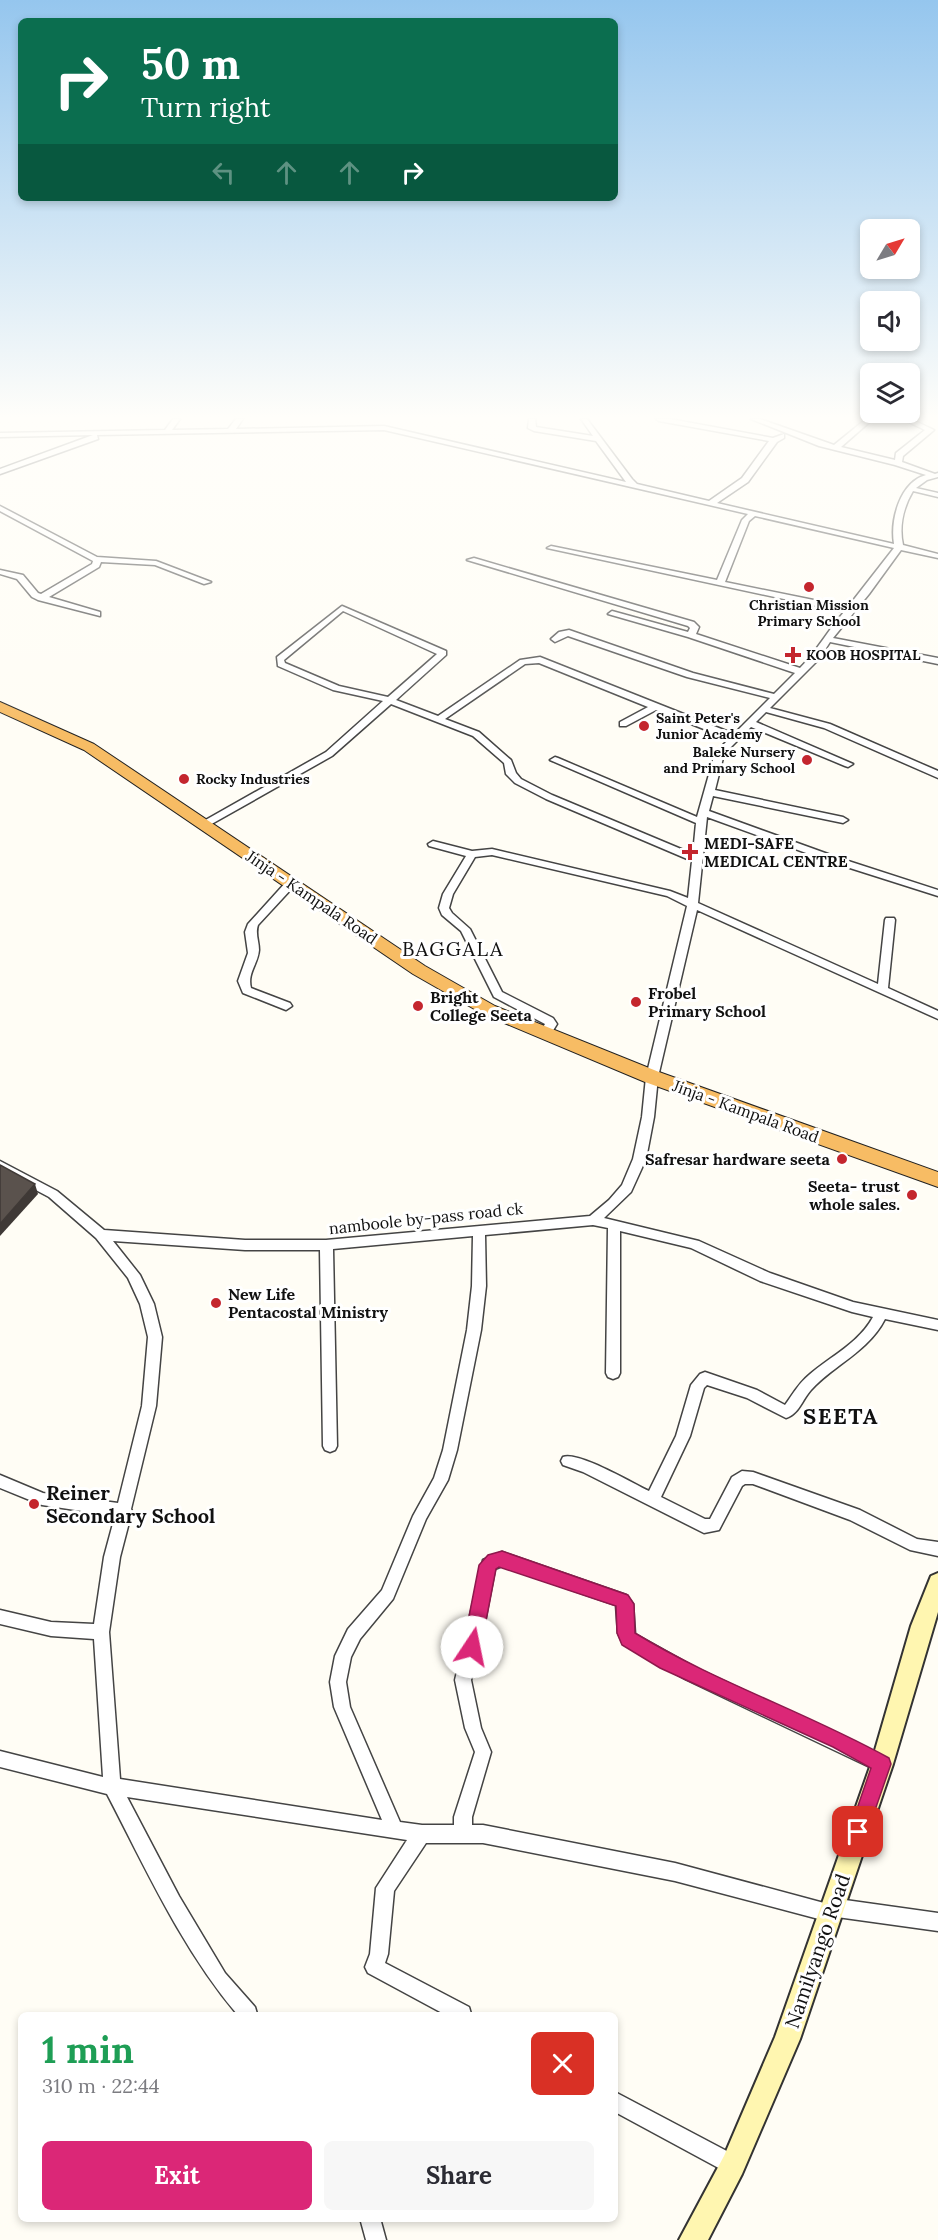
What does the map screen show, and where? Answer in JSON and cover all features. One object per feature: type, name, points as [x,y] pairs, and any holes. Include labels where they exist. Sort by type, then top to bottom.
[{"type":"highway","name":"Jinja - Kampala Road","points":[[0,706],[89,747],[428,975],[489,1010],[652,1077],[938,1180]]},
{"type":"main road","name":"Namilyango Road","points":[[693,2240],[733,2165],[787,2039],[882,1764],[922,1626],[938,1583]]},
{"type":"street","points":[[27,524],[95,559],[156,563],[207,582]]},
{"type":"street","points":[[720,583],[745,524]]},
{"type":"street","points":[[798,524],[938,556]]},
{"type":"street","points":[[898,524],[896,532],[900,548]]},
{"type":"street","points":[[550,548],[849,610]]},
{"type":"street","points":[[593,1220],[612,1205],[630,1184],[638,1162],[652,1077],[693,904],[702,817],[720,753],[802,672],[900,548]]},
{"type":"street","points":[[41,598],[96,566],[98,562],[95,559]]},
{"type":"street","points":[[471,561],[691,624],[695,627],[691,635]]},
{"type":"street","points":[[0,572],[20,577],[30,592],[41,598],[97,614]]},
{"type":"street","points":[[205,825],[329,754],[389,700],[443,653],[342,608],[279,661],[284,666],[336,688],[389,700],[484,739],[508,762],[511,774],[518,781],[549,797],[696,860]]},
{"type":"street","points":[[612,614],[691,635],[802,672]]},
{"type":"street","points":[[555,639],[562,633],[568,633],[690,675],[777,697]]},
{"type":"street","points":[[827,639],[938,661]]},
{"type":"street","points":[[439,719],[523,663],[540,660],[735,738]]},
{"type":"street","points":[[623,724],[656,706]]},
{"type":"street","points":[[765,709],[827,726],[938,775]]},
{"type":"street","points":[[750,723],[848,764]]},
{"type":"street","points":[[555,760],[702,817],[938,893]]},
{"type":"street","points":[[710,792],[843,820]]},
{"type":"street","points":[[434,844],[472,854],[481,852],[503,854],[670,894],[883,988],[938,1015]]},
{"type":"street","points":[[472,854],[448,894],[444,908],[447,915],[465,929],[498,994],[546,1018],[551,1024],[545,1034]]},
{"type":"street","points":[[285,1006],[255,995],[244,985],[244,977],[253,954],[250,930],[291,883]]},
{"type":"street","points":[[883,988],[890,920]]},
{"type":"street","points":[[0,1165],[66,1203],[101,1235],[133,1275],[147,1304],[155,1337],[149,1406],[112,1557],[101,1632],[104,1786],[219,1979],[246,2012]]},
{"type":"street","points":[[593,1220],[614,1227],[694,1244],[765,1276],[826,1299],[881,1314],[938,1325]]},
{"type":"street","name":"namboole by-pass road ck","points":[[101,1235],[245,1245],[326,1245],[593,1220]]},
{"type":"street","points":[[614,1227],[614,1373]]},
{"type":"street","points":[[395,1830],[342,1707],[338,1682],[343,1656],[354,1634],[388,1594],[420,1515],[441,1480],[452,1439],[474,1330],[479,1286],[479,1230]]},
{"type":"street","points":[[326,1245],[330,1446]]},
{"type":"street","points":[[652,1500],[682,1436],[698,1385],[705,1378],[752,1394],[783,1412],[789,1411],[807,1385],[865,1339],[876,1326],[881,1314]]},
{"type":"street","points":[[568,1461],[587,1467],[704,1526],[714,1525],[721,1518],[736,1482],[742,1477],[753,1478],[855,1515],[915,1545],[938,1549]]},
{"type":"street","points":[[0,1481],[42,1499],[125,1511]]},
{"type":"street","points":[[463,1832],[464,1817],[483,1752],[473,1728],[463,1680],[488,1565],[502,1559],[621,1600],[626,1604],[626,1633],[629,1639],[666,1662],[840,1741],[882,1764]]},
{"type":"street","points":[[0,1617],[51,1629],[101,1632]]},
{"type":"street","points":[[0,1759],[104,1786],[422,1834],[463,1832],[675,1872],[831,1910],[938,1922]]},
{"type":"street","points":[[422,1834],[386,1888],[379,1954],[374,1967],[458,2012]]},
{"type":"street","points":[[618,2104],[733,2165]]},
{"type":"street","points":[[371,2222],[376,2240]]},
{"type":"building","points":[[0,1165],[35,1184],[0,1224]]},
{"type":"place","name":"Christian Mission Primary School","points":[[809,587]]},
{"type":"place","name":"KOOB HOSPITAL","points":[[793,655]]},
{"type":"place","name":"Saint Peter's Junior Academy","points":[[644,726]]},
{"type":"place","name":"Baleke Nursery and Primary School","points":[[807,760]]},
{"type":"place","name":"Rocky Industries","points":[[184,779]]},
{"type":"place","name":"MEDI-SAFE MEDICAL CENTRE","points":[[690,852]]},
{"type":"place","name":"Frobel Primary School","points":[[636,1002]]},
{"type":"place","name":"Bright College Seeta","points":[[418,1006]]},
{"type":"place","name":"Safresar hardware seeta","points":[[842,1159]]},
{"type":"place","name":"Seeta- trust whole sales.","points":[[912,1195]]},
{"type":"place","name":"New Life Pentacostal Ministry","points":[[216,1303]]},
{"type":"place","name":"Reiner Secondary School","points":[[34,1504]]},
{"type":"district","name":"BAGGALA","points":[[453,948]]},
{"type":"district","name":"SEETA","points":[[841,1416]]},
{"type":"route","points":[[472,1647],[488,1565],[494,1561],[502,1559],[621,1600],[626,1604],[626,1633],[629,1639],[666,1662],[840,1741],[882,1764],[858,1832]]}]
